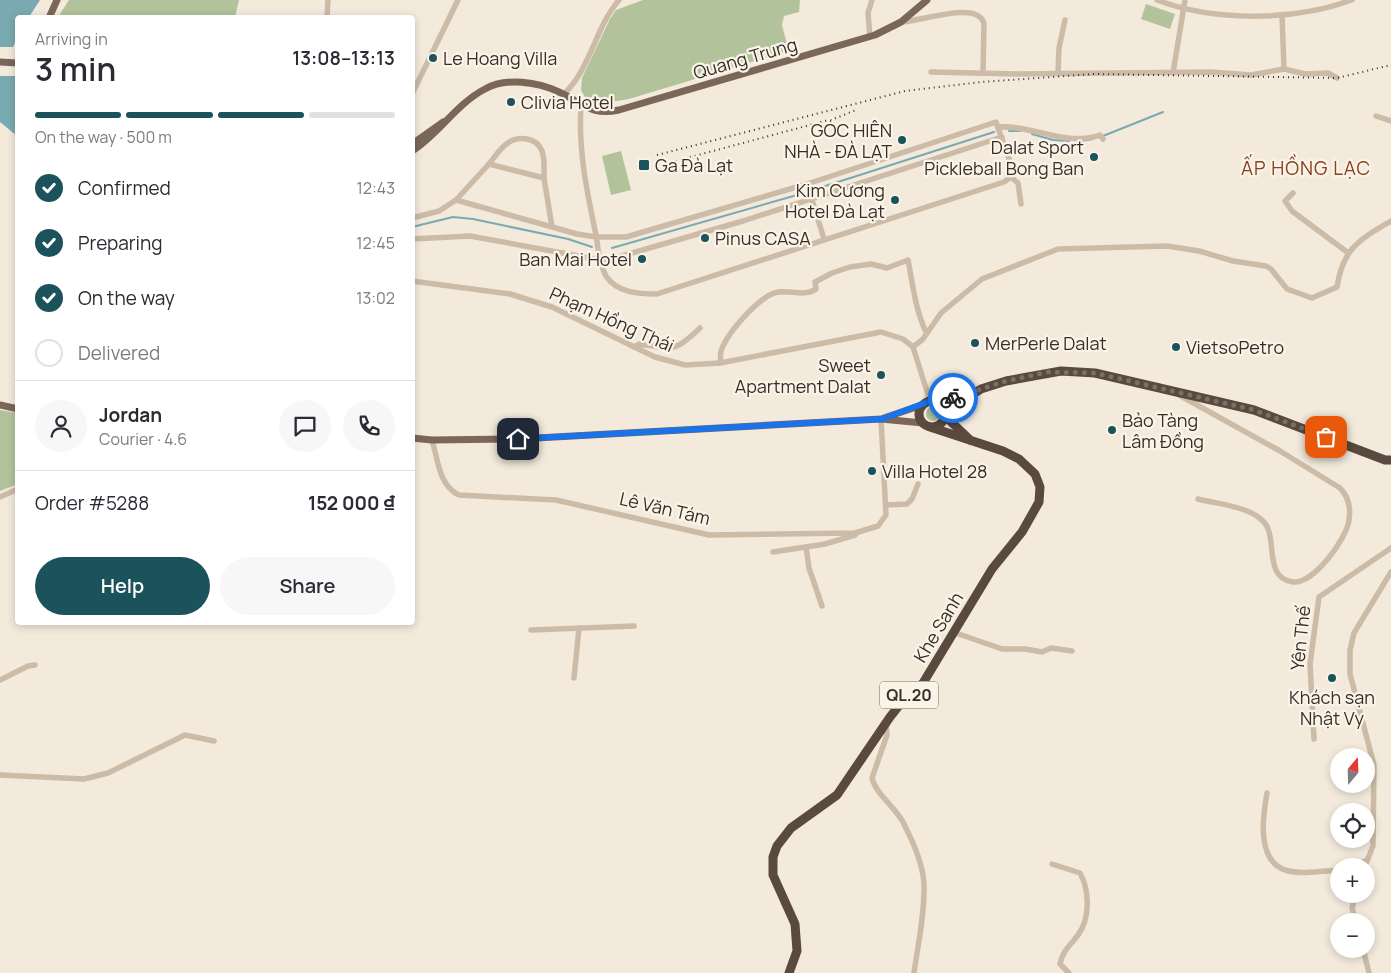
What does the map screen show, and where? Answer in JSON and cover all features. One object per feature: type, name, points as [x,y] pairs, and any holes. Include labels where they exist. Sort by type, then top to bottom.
[{"type":"highway","points":[[981,389],[945,414],[938,426],[926,425],[919,412],[930,403],[1022,377],[1061,371],[1095,373],[1254,410],[1389,463]]},
{"type":"highway","name":"QL.20","points":[[930,403],[945,414]]},
{"type":"highway","name":"Khe Sanh","points":[[945,414],[972,442]]},
{"type":"highway","name":"Khe Sanh","points":[[789,973],[797,951],[794,924],[773,875],[773,857],[777,846],[790,828],[836,795],[886,722],[905,698],[922,683],[992,569],[1031,517],[1039,502],[1040,487],[1032,469],[1019,459],[1003,451],[926,425]]},
{"type":"main road","points":[[50,15],[57,0]]},
{"type":"main road","name":"Quang Trung","points":[[449,118],[476,94],[496,84],[532,84],[564,94],[581,106],[602,112],[619,110],[870,37],[901,22],[928,0]]},
{"type":"main road","points":[[0,62],[15,64]]},
{"type":"main road","points":[[415,142],[449,118]]},
{"type":"main road","points":[[415,150],[439,131],[449,118]]},
{"type":"main road","points":[[882,419],[930,403]]},
{"type":"main road","points":[[0,405],[15,408]]},
{"type":"main road","points":[[415,438],[432,440],[518,439],[882,419],[926,425]]},
{"type":"street","points":[[327,15],[328,0]]},
{"type":"street","points":[[415,88],[458,0]]},
{"type":"street","points":[[564,94],[572,86],[591,53],[604,21],[619,0]]},
{"type":"street","points":[[870,37],[868,14],[872,0]]},
{"type":"street","points":[[1157,0],[1183,7],[1242,15],[1282,15],[1310,12],[1352,0]]},
{"type":"street","points":[[1174,73],[1185,0]]},
{"type":"street","points":[[901,22],[919,20],[959,10],[977,12],[983,17],[984,24],[983,74]]},
{"type":"street","points":[[1282,15],[1284,69]]},
{"type":"street","points":[[1058,72],[1059,48],[1065,20]]},
{"type":"street","points":[[931,72],[983,74],[1211,72],[1251,75],[1284,69],[1305,74],[1328,73],[1337,78]]},
{"type":"street","points":[[456,200],[552,227],[596,237],[626,237],[807,184],[996,122],[1012,170],[1011,177],[1004,182],[657,294],[640,294],[616,286],[606,276],[596,237],[582,160],[579,130],[581,106]]},
{"type":"street","points":[[1376,116],[1391,121]]},
{"type":"street","points":[[999,127],[1023,127],[1052,136],[1081,139],[1102,138]]},
{"type":"street","points":[[415,238],[470,236],[601,260],[615,258],[716,229],[1002,137]]},
{"type":"street","points":[[415,217],[439,211],[456,200],[490,164],[503,146],[512,140],[530,140],[538,144],[542,152],[552,227]]},
{"type":"street","points":[[490,164],[544,178]]},
{"type":"street","points":[[1011,177],[1018,183],[1021,204]]},
{"type":"street","points":[[807,184],[824,239]]},
{"type":"street","points":[[1293,193],[1285,201],[1292,211],[1347,252]]},
{"type":"street","points":[[930,403],[914,347],[941,312],[982,279],[1058,249],[1167,246],[1199,251],[1233,261],[1266,266],[1271,269],[1287,289],[1312,298],[1337,287],[1339,270],[1347,252],[1363,238],[1391,220]]},
{"type":"street","points":[[720,363],[721,351],[736,327],[764,300],[779,292],[812,292],[816,289],[815,282],[832,273],[859,265],[871,264],[887,268],[908,260],[915,296],[914,304],[926,332]]},
{"type":"street","name":"Phạm Hồng Thái","points":[[415,281],[510,294],[527,299],[552,307],[634,347],[670,362],[701,365],[720,363],[881,332],[902,339],[914,347]]},
{"type":"street","points":[[634,347],[639,344],[676,348],[684,344],[700,328]]},
{"type":"street","name":"Yên Thế","points":[[1165,388],[1280,451],[1340,488],[1346,495],[1350,505],[1349,520],[1336,546],[1322,566],[1305,579],[1292,582],[1282,576],[1275,567],[1272,560],[1268,527],[1262,520],[1242,510],[1198,499]]},
{"type":"street","points":[[773,552],[836,541],[869,530],[883,522],[886,505],[882,419]]},
{"type":"street","name":"Lê Văn Tám","points":[[432,440],[443,483],[450,491],[459,495],[556,500],[709,535],[856,533],[869,530]]},
{"type":"street","points":[[886,505],[907,504],[912,499],[918,484]]},
{"type":"street","points":[[0,497],[15,490]]},
{"type":"street","points":[[806,547],[809,568],[822,606]]},
{"type":"street","name":"Yên Thế","points":[[1314,739],[1310,664],[1319,597],[1391,548]]},
{"type":"street","points":[[1368,858],[1373,846],[1374,765],[1350,674],[1350,650],[1354,634],[1391,572]]},
{"type":"street","points":[[531,630],[634,626]]},
{"type":"street","points":[[574,678],[579,628]]},
{"type":"street","points":[[953,632],[1002,649],[1024,649],[1042,652],[1051,648],[1072,651]]},
{"type":"street","points":[[0,680],[28,666],[35,665]]},
{"type":"street","points":[[886,722],[887,735],[872,778],[874,784],[898,814],[909,835],[918,857],[924,883],[914,973]]},
{"type":"street","points":[[0,775],[84,779],[108,773],[184,735],[214,741]]},
{"type":"street","points":[[1267,793],[1262,836],[1273,861],[1283,869],[1295,872],[1330,870]]},
{"type":"street","points":[[1052,864],[1080,873],[1087,893],[1086,922],[1062,953],[1060,964],[1069,973]]},
{"type":"street","points":[[1365,958],[1369,973]]},
{"type":"green space","points":[[69,0],[239,0],[235,15],[59,15]]},
{"type":"green space","points":[[643,0],[800,0],[799,12],[784,16],[782,25],[788,48],[785,52],[629,99],[605,103],[587,101],[581,90],[582,78],[610,19],[616,10]]},
{"type":"green space","points":[[1146,4],[1175,14],[1170,29],[1141,19]]},
{"type":"green space","points":[[621,151],[631,190],[611,195],[602,156]]},
{"type":"green space","points":[[930,407],[936,407],[940,414],[936,421],[930,421],[926,417],[926,411]]},
{"type":"green space","points":[[0,410],[15,413],[15,485],[0,491]]},
{"type":"water","points":[[0,0],[40,0],[30,15],[15,15],[15,43],[13,47],[0,47]]},
{"type":"water","points":[[0,76],[15,76],[15,134],[0,122]]},
{"type":"waterway","points":[[1103,136],[1163,112]]},
{"type":"waterway","points":[[1009,131],[1020,131]]},
{"type":"waterway","points":[[816,189],[994,132]]},
{"type":"waterway","points":[[1032,134],[1053,140],[1069,141]]},
{"type":"waterway","points":[[1081,141],[1093,139]]},
{"type":"waterway","points":[[612,248],[804,193]]},
{"type":"waterway","points":[[415,226],[453,217],[473,219],[568,239],[592,247]]},
{"type":"railway","points":[[657,155],[905,91],[981,82],[1094,74],[1337,78],[1391,65]]},
{"type":"railway","points":[[661,165],[836,118],[856,110]]},
{"type":"way so far","points":[[953,398],[1006,381],[1048,372],[1073,371],[1095,373],[1254,410],[1326,437]]},
{"type":"place","name":"Le Hoang Villa","points":[[433,58]]},
{"type":"place","name":"Clivia Hotel","points":[[511,102]]},
{"type":"place","name":"GÓC HIÊN NHÀ - ĐÀ LẠT","points":[[902,140]]},
{"type":"place","name":"Dalat Sport Pickleball Bong Ban","points":[[1094,157]]},
{"type":"place","name":"Ga Đà Lạt","points":[[644,165]]},
{"type":"place","name":"Kim Cương Hotel Đà Lạt","points":[[895,200]]},
{"type":"place","name":"Pinus CASA","points":[[705,238]]},
{"type":"place","name":"Ban Mai Hotel","points":[[642,259]]},
{"type":"place","name":"MerPerle Dalat","points":[[975,343]]},
{"type":"place","name":"VietsoPetro","points":[[1176,347]]},
{"type":"place","name":"Sweet Apartment Dalat","points":[[881,375]]},
{"type":"place","name":"Bảo Tàng Lâm Đồng","points":[[1112,430]]},
{"type":"place","name":"Villa Hotel 28","points":[[872,471]]},
{"type":"place","name":"Khách sạn Nhật Vy","points":[[1332,678]]},
{"type":"district","name":"ẤP HỒNG LẠC","points":[[1306,168]]},
{"type":"route","points":[[518,439],[882,419],[926,402],[938,402],[953,398]]}]
